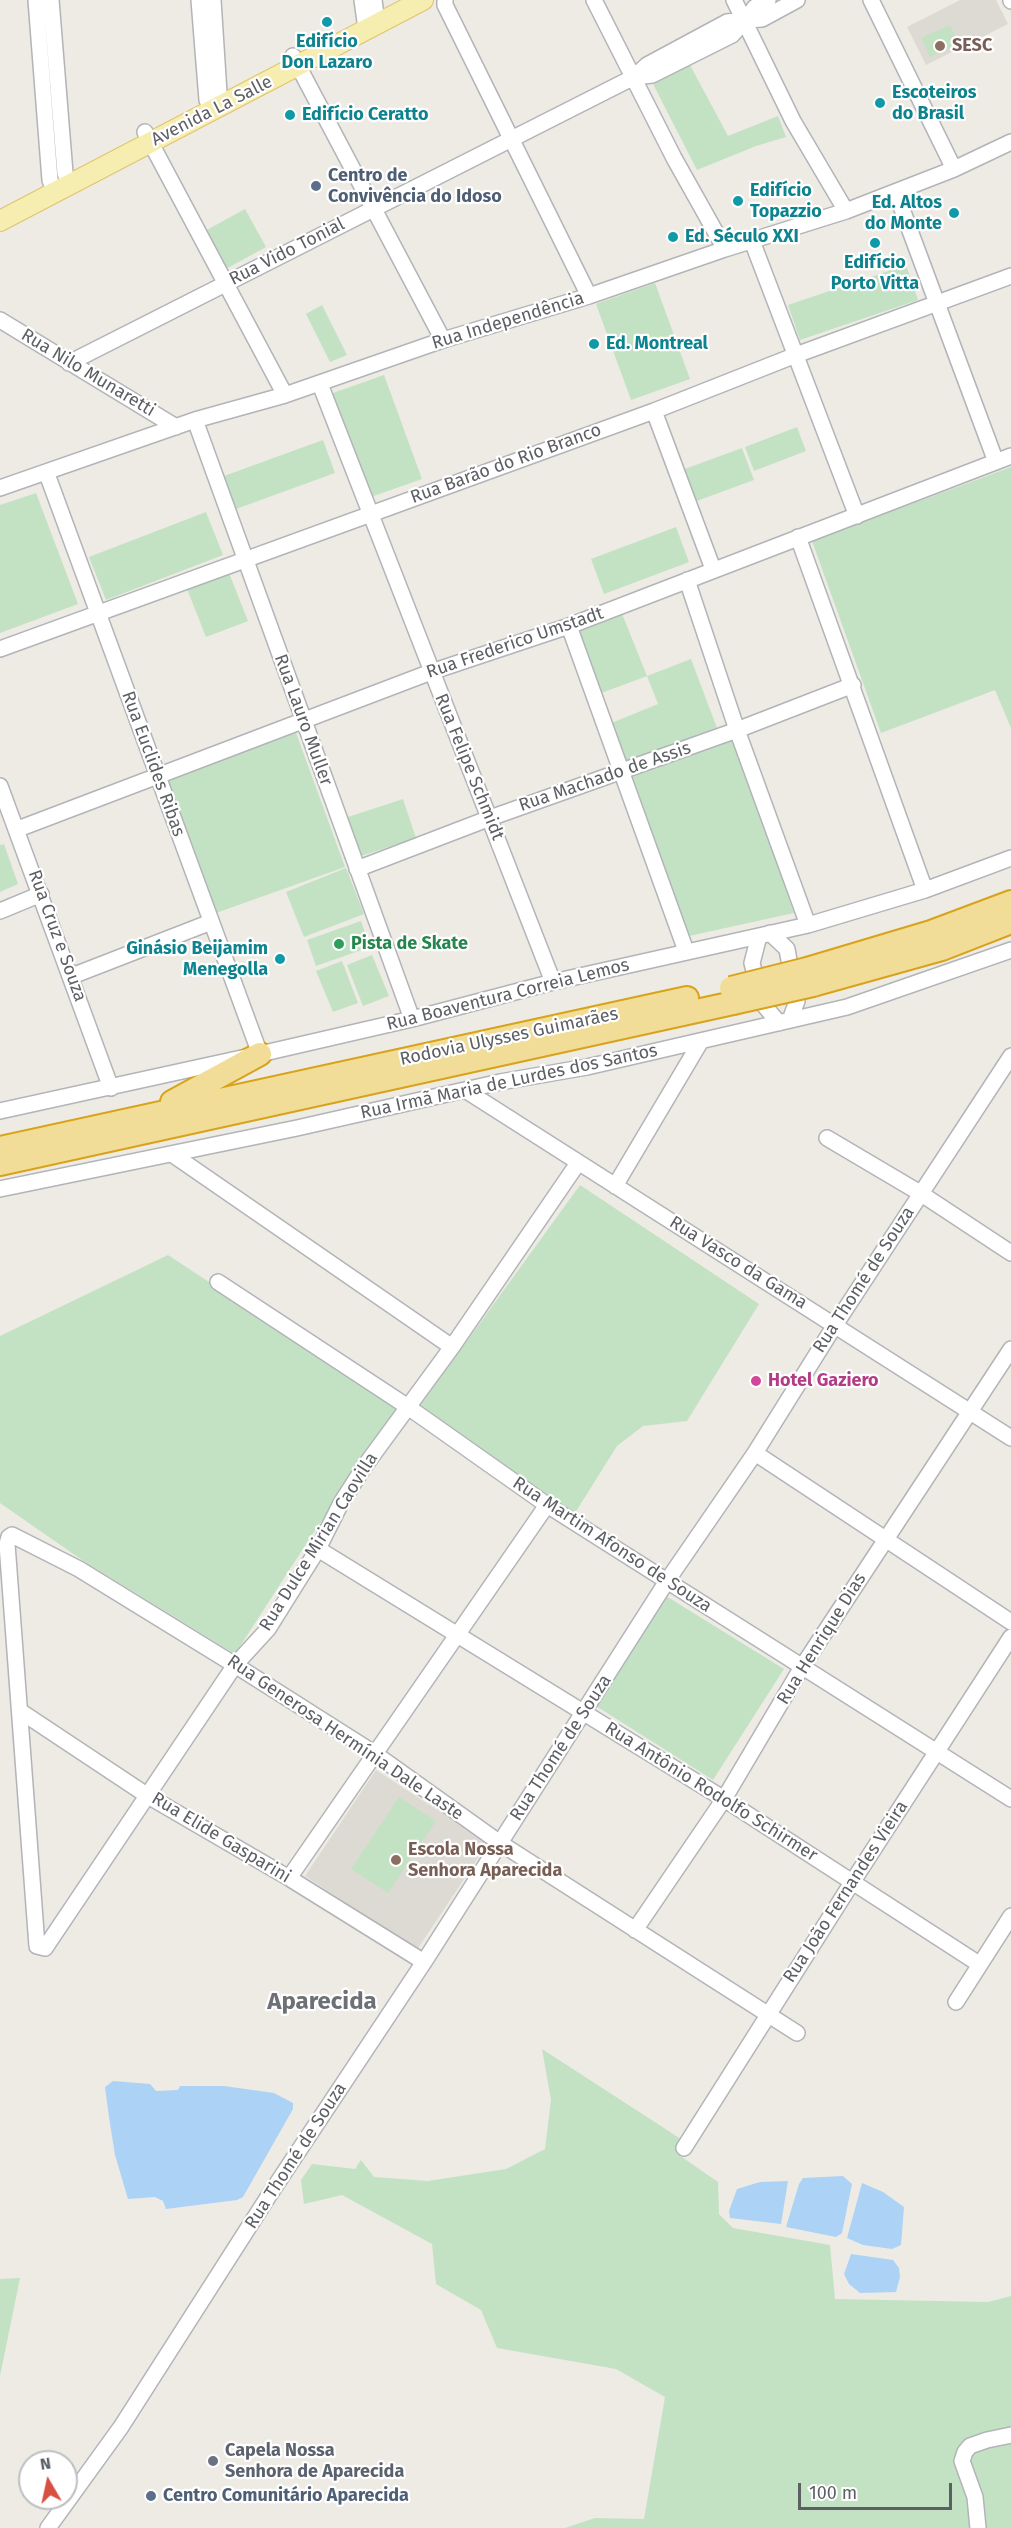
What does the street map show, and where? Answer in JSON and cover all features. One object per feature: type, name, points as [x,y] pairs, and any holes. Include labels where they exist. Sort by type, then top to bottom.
[{"type":"highway","name":"Rodovia Ulysses Guimarães","points":[[810,977],[1011,902]]},
{"type":"highway","name":"Rodovia Ulysses Guimarães","points":[[0,1164],[810,977],[942,949],[1011,922]]},
{"type":"highway","name":"Rodovia Ulysses Guimarães","points":[[0,1148],[150,1115],[732,996]]},
{"type":"highway","points":[[150,1115],[260,1054]]},
{"type":"main road","name":"Avenida La Salle","points":[[0,221],[60,183],[296,62],[370,14],[398,0]]},
{"type":"main road","name":"Avenida La Salle","points":[[370,14],[423,0]]},
{"type":"main road","name":"Avenida La Salle","points":[[0,207],[60,183]]},
{"type":"street","points":[[36,0],[45,24],[60,183]]},
{"type":"street","points":[[45,24],[51,0]]},
{"type":"street","points":[[445,0],[445,5],[589,296]]},
{"type":"street","points":[[594,0],[674,158],[725,249]]},
{"type":"street","points":[[734,0],[793,121],[846,211]]},
{"type":"street","name":"Rua Vido Tonial","points":[[745,20],[755,7],[768,0]]},
{"type":"street","name":"Rua Vido Tonial","points":[[69,363],[634,77],[647,65],[687,51],[727,22],[762,19],[797,0]]},
{"type":"street","points":[[871,0],[954,169]]},
{"type":"street","points":[[206,3],[215,102]]},
{"type":"street","points":[[296,62],[443,340]]},
{"type":"street","points":[[148,137],[285,395]]},
{"type":"street","name":"Rua Independência","points":[[0,488],[47,474],[195,420],[320,384],[443,340],[589,296],[725,249],[846,211],[954,169],[1011,142]]},
{"type":"street","points":[[896,193],[996,462]]},
{"type":"street","points":[[752,241],[857,516]]},
{"type":"street","name":"Rua Barão do Rio Branco","points":[[0,648],[654,411],[796,355],[1011,276]]},
{"type":"street","name":"Rua Nilo Munaretti","points":[[0,320],[176,427]]},
{"type":"street","name":"Rua Felipe Schmidt","points":[[320,384],[553,982]]},
{"type":"street","points":[[654,411],[713,569]]},
{"type":"street","name":"Rua Lauro Muller","points":[[195,420],[412,1019]]},
{"type":"street","name":"Rua Frederico Umstadt","points":[[18,829],[431,672],[569,626],[1011,456]]},
{"type":"street","name":"Rua Euclides Ribas","points":[[47,474],[260,1054]]},
{"type":"street","points":[[798,537],[925,890]]},
{"type":"street","points":[[687,580],[801,927],[787,949],[797,1001],[784,1022],[762,1003],[752,963],[728,943]]},
{"type":"street","points":[[569,626],[686,951]]},
{"type":"street","name":"Rua Machado de Assis","points":[[357,869],[853,685]]},
{"type":"street","name":"Rua Cruz e Souza","points":[[0,786],[18,829],[111,1088]]},
{"type":"street","name":"Rua Boaventura Correia Lemos","points":[[0,1111],[260,1054],[412,1019],[553,982],[801,927],[925,890],[1011,858]]},
{"type":"street","points":[[0,911],[41,894]]},
{"type":"street","points":[[72,976],[212,922]]},
{"type":"street","points":[[752,963],[765,935],[787,949]]},
{"type":"street","name":"Rua Irmã Maria de Lurdes dos Santos","points":[[0,1189],[465,1090],[587,1067],[847,1008],[1011,950]]},
{"type":"street","points":[[797,1001],[816,1015]]},
{"type":"street","points":[[750,1030],[762,1003]]},
{"type":"street","points":[[615,1186],[702,1041]]},
{"type":"street","name":"Rua Thomé de Souza","points":[[48,2528],[121,2427],[268,2197],[424,1962],[667,1581],[755,1454],[835,1325],[1011,1056]]},
{"type":"street","name":"Rua Vasco da Gama","points":[[465,1090],[1011,1438]]},
{"type":"street","points":[[828,1138],[920,1193],[1011,1253]]},
{"type":"street","points":[[172,1154],[452,1347]]},
{"type":"street","name":"Rua Dulce Mirian Caovilla","points":[[20,1711],[37,1946],[45,1948],[235,1665],[268,1629],[318,1548],[340,1503],[364,1467],[452,1347],[578,1163]]},
{"type":"street","name":"Rua Martim Afonso de Souza","points":[[218,1282],[408,1407],[547,1505],[1011,1799]]},
{"type":"street","name":"Rua Henrique Dias","points":[[635,1930],[724,1799],[802,1666],[1011,1349]]},
{"type":"street","points":[[755,1454],[1011,1622]]},
{"type":"street","points":[[289,1878],[547,1505]]},
{"type":"street","name":"Rua Generosa Hermínia Dale Laste","points":[[20,1711],[7,1544],[9,1537],[16,1535],[79,1569],[235,1665],[374,1754],[500,1843],[769,2013],[796,2033]]},
{"type":"street","name":"Rua Antônio Rodolfo Schirmer","points":[[318,1548],[724,1799],[979,1964]]},
{"type":"street","name":"Rua João Fernandes Vieira","points":[[684,2148],[1011,1637]]},
{"type":"street","name":"Rua Elide Gasparini","points":[[20,1711],[148,1796],[289,1878],[424,1962]]},
{"type":"street","points":[[956,2002],[1011,1916]]},
{"type":"street","points":[[978,2528],[975,2497],[962,2461],[965,2452],[970,2446],[1011,2435]]},
{"type":"shaded area","name":"SESC","points":[[960,0],[996,0],[1008,24],[926,65],[907,27]]},
{"type":"shaded area","name":"Escola Nossa Senhora Aparecida","points":[[376,1770],[488,1843],[417,1950],[305,1876]]},
{"type":"green space","points":[[950,25],[959,44],[930,57],[921,38]]},
{"type":"green space","points":[[690,65],[728,136],[778,116],[786,137],[756,146],[697,170],[653,84]]},
{"type":"green space","points":[[245,209],[266,247],[224,270],[203,232]]},
{"type":"green space","points":[[906,265],[918,300],[800,340],[788,305]]},
{"type":"green space","points":[[655,283],[690,379],[631,400],[596,304]]},
{"type":"green space","points":[[322,305],[347,355],[330,362],[306,314]]},
{"type":"green space","points":[[384,375],[422,479],[368,498],[330,394]]},
{"type":"green space","points":[[797,427],[806,451],[754,471],[745,447]]},
{"type":"green space","points":[[323,440],[335,473],[236,509],[224,476]]},
{"type":"green space","points":[[742,448],[754,480],[694,502],[682,470]]},
{"type":"green space","points":[[1011,467],[1011,728],[995,690],[881,733],[812,541]]},
{"type":"green space","points":[[36,493],[78,604],[0,633],[0,505]]},
{"type":"green space","points":[[206,512],[223,555],[106,600],[89,557]]},
{"type":"green space","points":[[676,527],[689,562],[604,594],[591,559]]},
{"type":"green space","points":[[229,573],[248,621],[206,637],[187,589]]},
{"type":"green space","points":[[621,611],[647,676],[599,694],[573,629]]},
{"type":"green space","points":[[691,659],[717,728],[624,763],[609,724],[658,704],[647,676]]},
{"type":"green space","points":[[295,730],[345,867],[216,913],[167,776]]},
{"type":"green space","points":[[734,740],[794,913],[689,936],[632,775]]},
{"type":"green space","points":[[403,799],[416,838],[361,856],[348,817]]},
{"type":"green space","points":[[4,844],[18,884],[0,892],[0,845]]},
{"type":"green space","points":[[346,868],[364,914],[304,937],[286,892]]},
{"type":"green space","name":"Pista de Skate","points":[[361,921],[370,947],[316,966],[307,940]]},
{"type":"green space","points":[[372,955],[389,996],[363,1006],[347,965]]},
{"type":"green space","points":[[342,961],[358,1003],[333,1012],[316,971]]},
{"type":"green space","points":[[580,1185],[759,1304],[687,1421],[643,1426],[617,1446],[575,1513],[419,1407]]},
{"type":"green space","points":[[168,1255],[400,1408],[310,1538],[235,1654],[82,1560],[0,1503],[0,1336]]},
{"type":"green space","points":[[666,1596],[784,1669],[713,1780],[596,1706]]},
{"type":"green space","points":[[399,1797],[436,1821],[388,1893],[351,1869]]},
{"type":"green space","points":[[542,2049],[684,2141],[676,2153],[718,2182],[719,2214],[733,2228],[830,2245],[835,2299],[988,2302],[1011,2296],[1011,2528],[565,2528],[595,2518],[644,2519],[665,2397],[616,2369],[497,2348],[481,2310],[436,2284],[432,2244],[342,2195],[304,2204],[301,2180],[312,2164],[355,2169],[361,2160],[374,2177],[428,2181],[506,2169],[545,2149],[551,2100]]},
{"type":"green space","points":[[20,2278],[0,2376],[0,2279]]},
{"type":"water","points":[[113,2081],[150,2084],[156,2091],[178,2090],[180,2086],[224,2086],[274,2093],[293,2103],[293,2109],[243,2197],[237,2200],[166,2209],[163,2201],[155,2197],[128,2199],[115,2155],[105,2087]]},
{"type":"water","points":[[843,2176],[852,2184],[842,2233],[836,2237],[786,2227],[799,2184],[803,2178]]},
{"type":"water","points":[[788,2181],[781,2224],[730,2218],[729,2211],[737,2189],[760,2182]]},
{"type":"water","points":[[862,2183],[883,2192],[904,2207],[901,2245],[892,2249],[863,2245],[847,2238]]},
{"type":"water","points":[[851,2254],[893,2260],[899,2268],[900,2277],[896,2292],[860,2293],[849,2284],[844,2274]]},
{"type":"place","name":"Edifício Don Lazaro","points":[[327,22]]},
{"type":"place","name":"SESC","points":[[940,46]]},
{"type":"place","name":"Escoteiros do Brasil","points":[[880,103]]},
{"type":"place","name":"Edifício Ceratto","points":[[290,115]]},
{"type":"place","name":"Centro de Convivência do Idoso","points":[[316,186]]},
{"type":"place","name":"Edifício Topazzio","points":[[738,201]]},
{"type":"place","name":"Ed. Altos do Monte","points":[[954,213]]},
{"type":"place","name":"Ed. Século XXI","points":[[673,237]]},
{"type":"place","name":"Edifício Porto Vitta","points":[[875,243]]},
{"type":"place","name":"Ed. Montreal","points":[[594,344]]},
{"type":"place","name":"Pista de Skate","points":[[339,944]]},
{"type":"place","name":"Ginásio Beijamim Menegolla","points":[[280,959]]},
{"type":"place","name":"Hotel Gaziero","points":[[756,1381]]},
{"type":"place","name":"Escola Nossa Senhora Aparecida","points":[[396,1860]]},
{"type":"place","name":"Capela Nossa Senhora de Aparecida","points":[[213,2461]]},
{"type":"place","name":"Centro Comunitário Aparecida","points":[[151,2496]]},
{"type":"district","name":"Aparecida","points":[[322,2002]]}]
